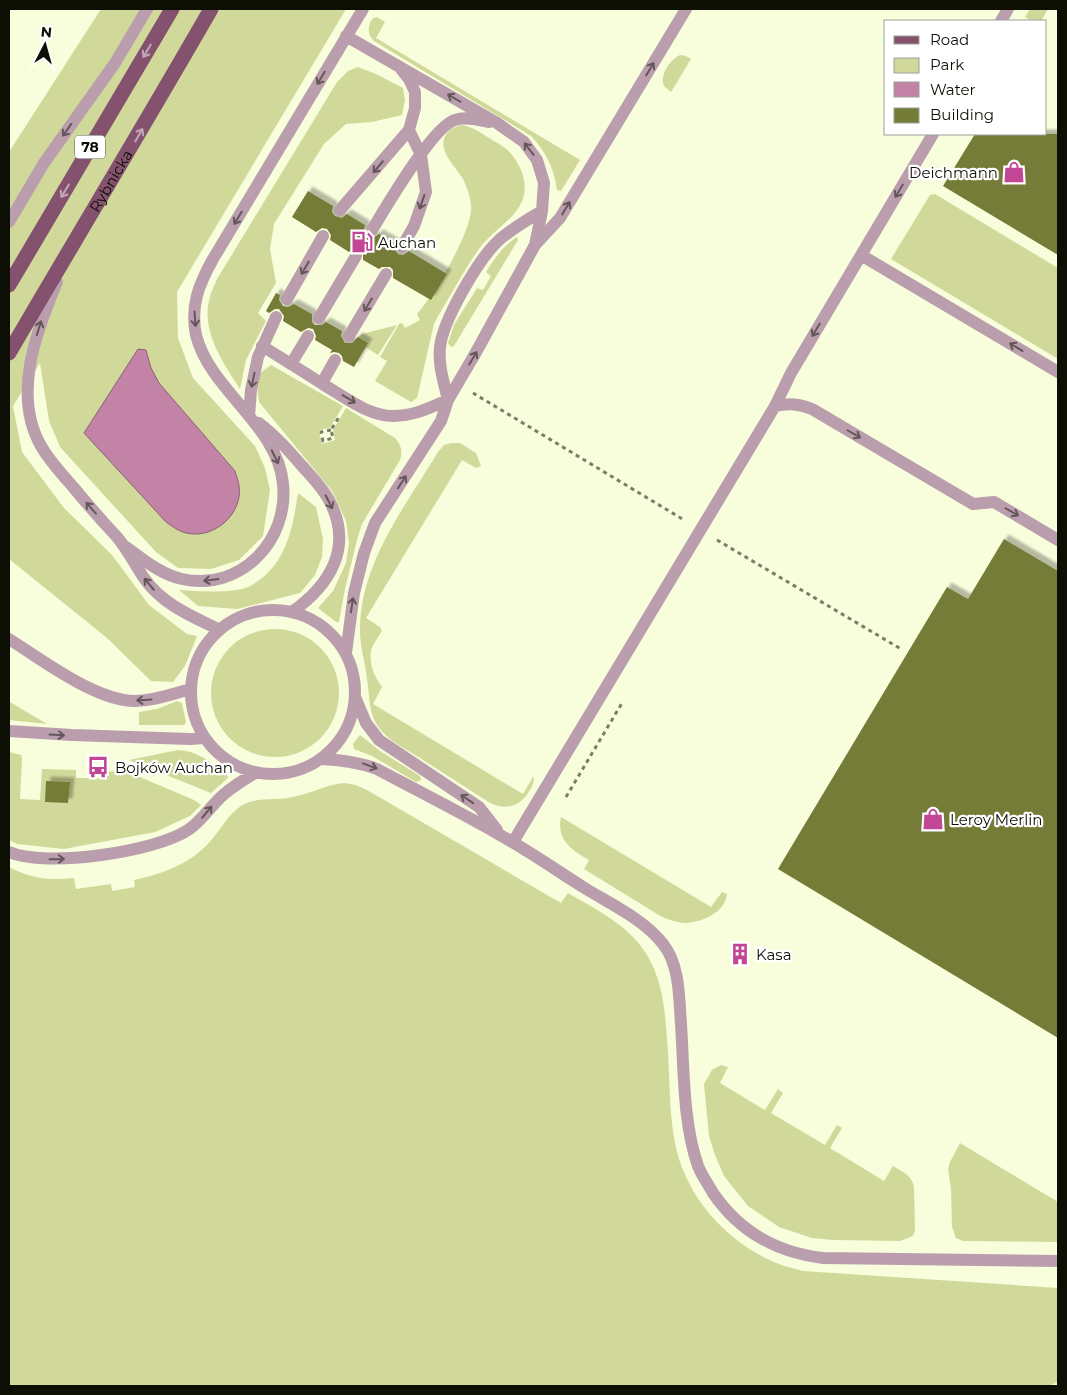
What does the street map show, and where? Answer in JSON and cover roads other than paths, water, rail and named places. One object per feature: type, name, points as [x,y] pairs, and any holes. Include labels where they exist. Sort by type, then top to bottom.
[{"type":"main road","name":"78","points":[[9,285],[172,9]]},
{"type":"main road","name":"Rybnicka","points":[[9,353],[211,9]]},
{"type":"lane","points":[[9,222],[44,163],[115,63],[148,9]]},
{"type":"lane","points":[[123,545],[168,575],[191,581],[218,580],[248,566],[263,553],[279,526],[284,484],[281,469],[275,456],[249,416],[217,377],[201,348],[196,335],[194,320],[197,293],[218,251],[363,9]]},
{"type":"lane","points":[[346,653],[354,594],[375,523],[441,420],[448,400],[535,245],[560,218],[686,9]]},
{"type":"lane","points":[[1002,20],[1008,9]]},
{"type":"lane","points":[[346,36],[496,123],[524,142],[537,160],[544,183],[542,211],[535,245]]},
{"type":"lane","points":[[340,210],[409,130],[415,108],[415,92],[409,79],[398,65]]},
{"type":"lane","points":[[372,230],[437,132],[454,120],[467,119],[496,123]]},
{"type":"lane","points":[[402,247],[414,226],[426,192],[421,154],[409,130]]},
{"type":"lane","points":[[513,842],[775,406],[790,373],[932,135]]},
{"type":"lane","points":[[448,400],[439,357],[442,335],[449,315],[489,250],[510,230],[542,211]]},
{"type":"lane","points":[[77,236],[40,324],[34,344],[28,392],[35,433],[49,459],[123,545],[145,580],[158,595],[177,609],[218,629]]},
{"type":"lane","points":[[287,299],[323,236]]},
{"type":"lane","points":[[861,255],[1058,372]]},
{"type":"lane","points":[[319,318],[356,256]]},
{"type":"lane","points":[[349,336],[386,274]]},
{"type":"lane","points":[[249,416],[251,390],[258,357],[276,318]]},
{"type":"lane","points":[[291,364],[308,336]]},
{"type":"lane","points":[[262,346],[364,409],[392,416],[408,415],[424,411],[448,400]]},
{"type":"lane","points":[[322,383],[335,360]]},
{"type":"lane","points":[[775,406],[788,403],[800,404],[812,409],[973,504],[994,502],[1058,540]]},
{"type":"lane","points":[[249,416],[276,436],[319,485],[333,509],[338,526],[338,553],[331,572],[312,596],[292,612]]},
{"type":"lane","points":[[356,699],[350,722],[339,743],[322,759],[301,770],[278,775],[255,773],[235,766],[218,753],[204,738],[193,714],[191,689],[196,665],[207,643],[218,629],[240,617],[274,610],[292,612],[314,621],[332,635],[346,653],[354,676],[356,699],[366,723],[379,740],[479,808],[500,834]]},
{"type":"lane","points":[[9,640],[104,696],[123,700],[143,701],[191,689]]},
{"type":"lane","points":[[9,731],[72,736],[204,738]]},
{"type":"lane","points":[[322,759],[346,760],[377,769],[500,834],[632,917],[656,936],[671,956],[678,987],[688,1119],[694,1154],[699,1169],[716,1196],[728,1211],[752,1233],[783,1250],[823,1258],[1058,1261]]},
{"type":"lane","points":[[9,852],[31,858],[66,859],[116,852],[164,842],[196,825],[218,799],[255,773]]},
{"type":"water","points":[[138,349],[146,350],[151,368],[159,383],[235,471],[239,482],[237,504],[227,520],[212,530],[190,534],[166,522],[84,433]]},
{"type":"place","name":"Deichmann","points":[[1014,172]]},
{"type":"place","name":"Auchan","points":[[362,242]]},
{"type":"place","name":"Bojków Auchan","points":[[98,767]]},
{"type":"place","name":"Leroy Merlin","points":[[933,819]]},
{"type":"place","name":"Kasa","points":[[740,954]]}]
